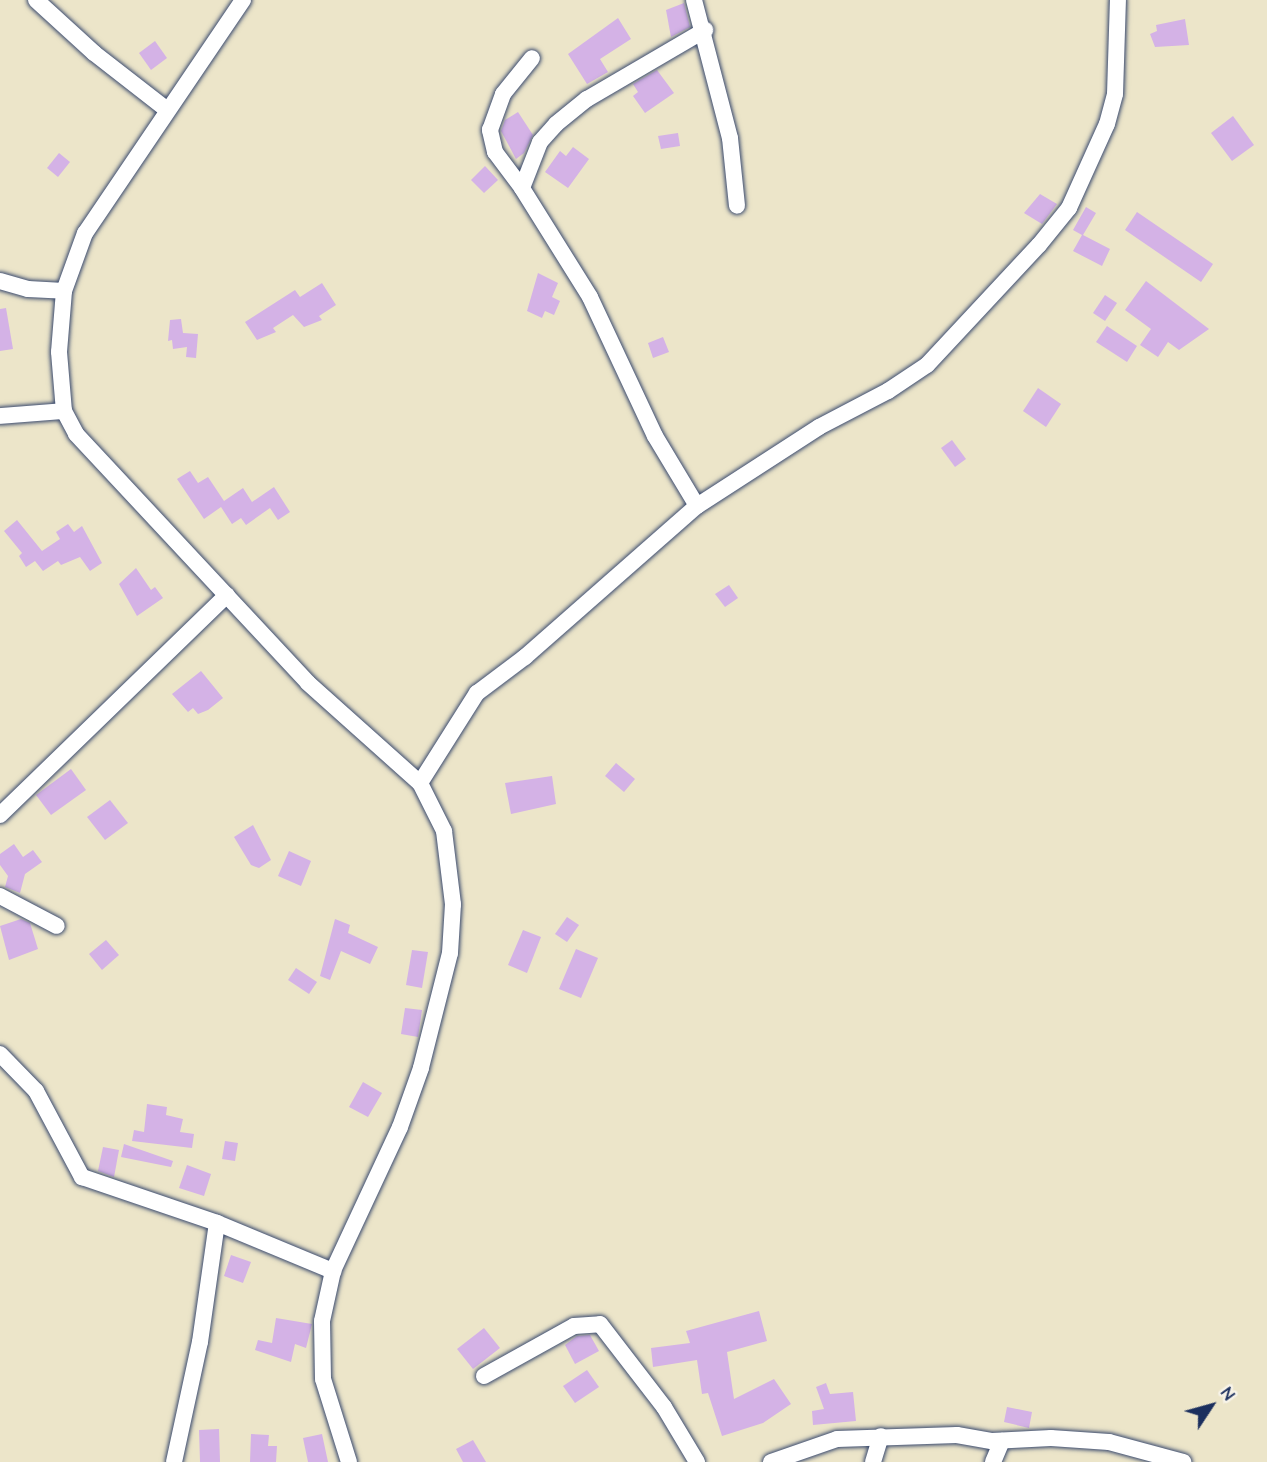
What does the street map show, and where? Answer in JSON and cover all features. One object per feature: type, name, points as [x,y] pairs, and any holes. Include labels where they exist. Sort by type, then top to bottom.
[{"type":"street","points":[[36,0],[94,53],[166,109]]},
{"type":"street","points":[[243,0],[166,109],[85,233],[64,291],[58,352],[64,411],[102,465],[308,683],[420,782],[440,818],[450,856],[450,953],[421,1069],[400,1127],[333,1271],[322,1321],[323,1379],[349,1462]]},
{"type":"street","points":[[694,0],[705,30],[730,138],[737,206]]},
{"type":"street","points":[[420,782],[477,693],[525,657],[698,506],[819,427],[888,391],[927,365],[1039,245],[1069,208],[1107,124],[1115,94],[1118,0]]},
{"type":"street","points":[[522,188],[549,130],[587,99],[705,30]]},
{"type":"street","points":[[532,58],[503,94],[490,131],[495,152],[522,188],[590,297],[655,436],[698,506]]},
{"type":"street","points":[[0,281],[28,289],[64,291]]},
{"type":"street","points":[[0,416],[64,411]]},
{"type":"street","points":[[0,814],[227,595]]},
{"type":"street","points":[[0,896],[57,926]]},
{"type":"street","points":[[0,1054],[36,1091],[82,1177],[217,1223],[333,1271]]},
{"type":"street","points":[[174,1462],[200,1342],[217,1223]]},
{"type":"street","points":[[484,1376],[574,1326],[600,1324],[669,1414],[697,1462]]},
{"type":"street","points":[[771,1462],[827,1442],[880,1436],[957,1435],[1002,1441],[1031,1437],[1110,1442],[1183,1462]]},
{"type":"street","points":[[873,1462],[880,1436]]},
{"type":"street","points":[[993,1462],[1002,1441]]},
{"type":"building","points":[[684,3],[690,27],[671,37],[666,10]]},
{"type":"building","points":[[618,18],[631,39],[600,59],[608,72],[587,84],[568,54]]},
{"type":"building","points":[[1185,19],[1189,45],[1155,47],[1150,34],[1157,31],[1156,25]]},
{"type":"building","points":[[155,41],[167,58],[151,70],[139,53]]},
{"type":"building","points":[[657,70],[674,93],[645,113],[633,96],[638,92],[633,84]]},
{"type":"building","points":[[518,112],[533,135],[524,153],[516,159],[501,131],[505,120]]},
{"type":"building","points":[[1233,116],[1254,145],[1232,161],[1211,133]]},
{"type":"building","points":[[678,133],[680,146],[661,149],[658,136]]},
{"type":"building","points":[[573,147],[589,159],[568,188],[545,172],[560,151],[566,156]]},
{"type":"building","points":[[59,153],[70,162],[58,177],[47,168]]},
{"type":"building","points":[[485,166],[498,180],[484,193],[471,180]]},
{"type":"building","points":[[1040,194],[1057,204],[1042,224],[1024,213]]},
{"type":"building","points":[[1086,207],[1096,213],[1083,235],[1110,249],[1102,266],[1073,251],[1082,235],[1073,230]]},
{"type":"building","points":[[1137,212],[1213,264],[1201,282],[1125,230]]},
{"type":"building","points":[[538,273],[558,283],[552,297],[560,301],[554,315],[545,311],[542,318],[527,311]]},
{"type":"building","points":[[1146,281],[1209,329],[1179,350],[1168,342],[1158,357],[1140,345],[1151,329],[1125,310]]},
{"type":"building","points":[[322,283],[336,305],[319,316],[322,320],[304,327],[293,315],[273,328],[276,332],[257,340],[245,322],[295,290],[300,297]]},
{"type":"building","points":[[1105,295],[1117,303],[1105,321],[1093,313]]},
{"type":"building","points":[[6,308],[13,349],[0,351],[0,309]]},
{"type":"building","points":[[181,319],[183,333],[198,334],[196,358],[186,357],[187,347],[173,349],[172,340],[168,341],[170,320]]},
{"type":"building","points":[[1107,326],[1137,346],[1127,362],[1096,342]]},
{"type":"building","points":[[663,337],[669,352],[653,358],[648,343]]},
{"type":"building","points":[[1038,388],[1061,404],[1046,427],[1023,411]]},
{"type":"building","points":[[952,440],[966,459],[955,467],[941,448]]},
{"type":"building","points":[[190,471],[198,483],[208,477],[224,501],[243,488],[252,502],[274,487],[290,512],[278,520],[270,508],[246,525],[241,518],[232,524],[221,507],[204,519],[177,479]]},
{"type":"building","points":[[17,520],[42,551],[60,539],[56,532],[68,524],[74,532],[82,526],[102,563],[90,571],[80,557],[61,565],[58,561],[43,571],[35,561],[26,567],[19,556],[22,553],[4,531]]},
{"type":"building","points":[[136,568],[151,590],[155,587],[163,598],[137,616],[119,584]]},
{"type":"building","points":[[729,585],[738,598],[725,607],[715,594]]},
{"type":"building","points":[[201,671],[223,698],[198,714],[193,708],[188,712],[172,694]]},
{"type":"building","points":[[616,763],[635,779],[624,792],[605,776]]},
{"type":"building","points":[[71,769],[86,790],[51,815],[36,795]]},
{"type":"building","points":[[552,776],[556,804],[511,814],[505,783]]},
{"type":"building","points":[[110,800],[128,823],[105,840],[87,817]]},
{"type":"building","points":[[253,825],[271,860],[259,868],[251,865],[234,837]]},
{"type":"building","points":[[14,844],[23,857],[33,850],[42,862],[25,874],[20,893],[5,887],[8,876],[0,865],[0,854]]},
{"type":"building","points":[[289,851],[311,861],[301,886],[278,876]]},
{"type":"building","points":[[567,917],[579,925],[567,942],[555,934]]},
{"type":"building","points":[[21,919],[30,923],[38,949],[9,960],[0,926]]},
{"type":"building","points":[[335,919],[350,925],[348,933],[378,947],[370,964],[341,951],[330,980],[320,976]]},
{"type":"building","points":[[523,930],[541,937],[527,973],[508,965]]},
{"type":"building","points":[[106,940],[119,955],[102,970],[89,954]]},
{"type":"building","points":[[576,949],[598,958],[581,998],[559,989]]},
{"type":"building","points":[[412,950],[428,952],[422,988],[406,985]]},
{"type":"building","points":[[296,968],[317,982],[309,994],[288,980]]},
{"type":"building","points":[[405,1008],[422,1010],[418,1037],[401,1034]]},
{"type":"building","points":[[363,1082],[382,1093],[368,1117],[349,1107]]},
{"type":"building","points":[[147,1104],[167,1107],[166,1115],[183,1119],[180,1132],[194,1134],[192,1148],[132,1141],[134,1130],[144,1132]]},
{"type":"building","points":[[225,1141],[238,1143],[235,1161],[222,1159]]},
{"type":"building","points":[[124,1144],[173,1161],[171,1167],[121,1157]]},
{"type":"building","points":[[103,1147],[119,1150],[114,1177],[98,1171]]},
{"type":"building","points":[[187,1165],[211,1174],[204,1196],[179,1188]]},
{"type":"building","points":[[231,1255],[251,1262],[243,1283],[224,1276]]},
{"type":"building","points":[[759,1311],[767,1341],[727,1352],[734,1399],[774,1379],[791,1404],[763,1423],[722,1436],[708,1393],[702,1394],[697,1360],[653,1367],[651,1348],[690,1343],[686,1331]]},
{"type":"building","points":[[276,1318],[312,1324],[306,1348],[295,1344],[291,1362],[255,1350],[258,1340],[272,1343]]},
{"type":"building","points":[[484,1328],[500,1348],[473,1369],[457,1349]]},
{"type":"building","points":[[590,1335],[599,1351],[575,1364],[565,1345],[577,1336]]},
{"type":"building","points":[[587,1370],[599,1387],[575,1403],[563,1386]]},
{"type":"building","points":[[826,1383],[830,1394],[853,1392],[856,1421],[813,1425],[812,1411],[824,1409],[816,1387]]},
{"type":"building","points":[[1007,1407],[1032,1412],[1029,1428],[1004,1422]]},
{"type":"building","points":[[219,1429],[220,1462],[200,1462],[199,1430]]},
{"type":"building","points":[[251,1434],[269,1435],[268,1446],[277,1446],[276,1462],[250,1462]]},
{"type":"building","points":[[322,1434],[328,1462],[308,1462],[303,1438]]},
{"type":"building","points":[[473,1440],[486,1462],[463,1462],[456,1449]]}]
